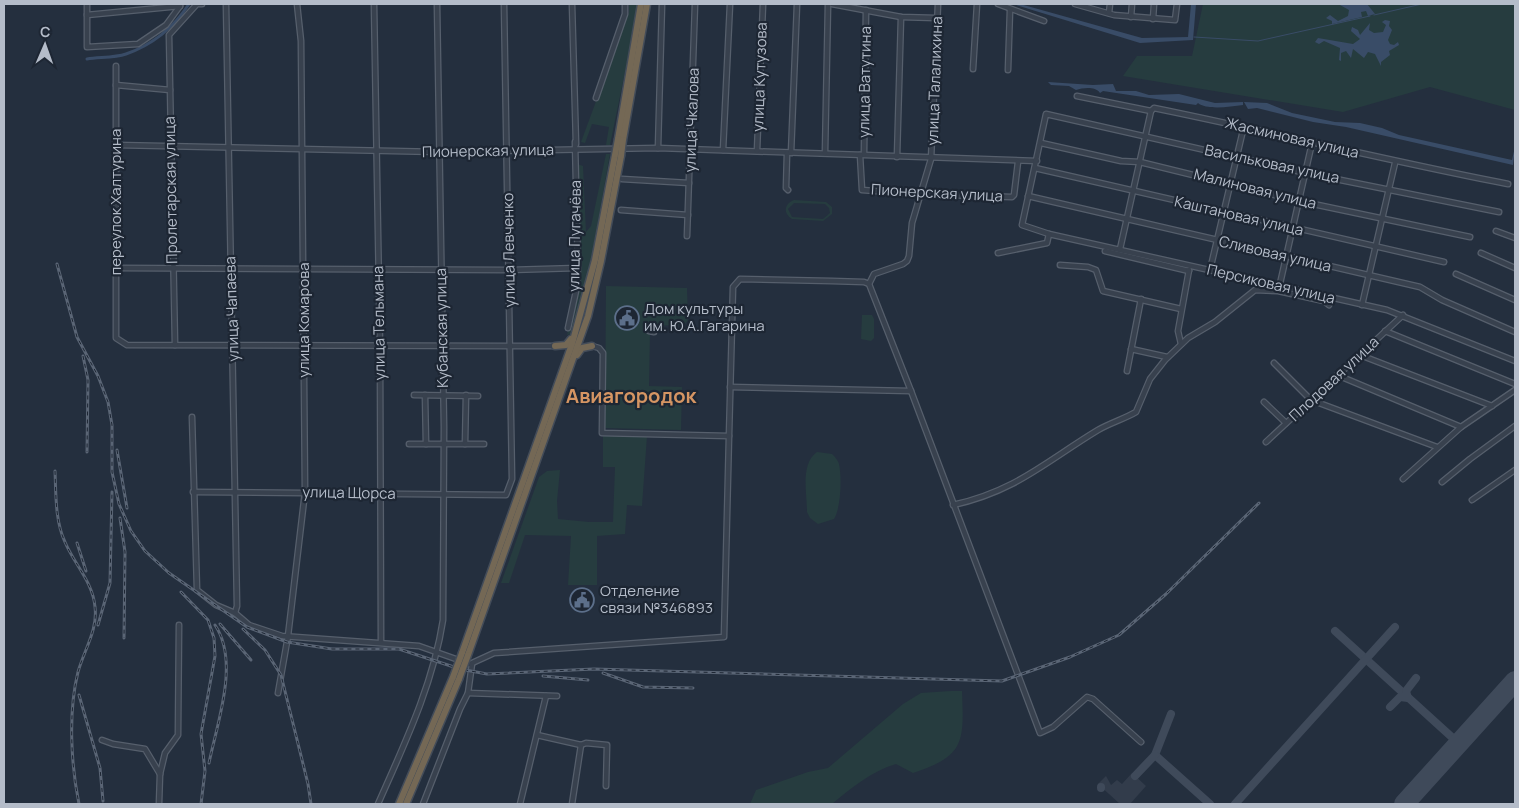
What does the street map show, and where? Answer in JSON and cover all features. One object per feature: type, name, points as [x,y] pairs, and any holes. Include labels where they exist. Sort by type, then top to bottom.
[{"type":"highway","points":[[592,346],[583,340],[618,155],[641,4]]},
{"type":"highway","points":[[620,139],[647,4]]},
{"type":"highway","points":[[552,411],[561,375],[598,260]]},
{"type":"highway","points":[[569,371],[588,316]]},
{"type":"highway","points":[[555,346],[566,345],[570,342],[579,320]]},
{"type":"highway","points":[[555,346],[564,353],[561,375]]},
{"type":"highway","points":[[406,804],[465,654],[552,411],[580,349],[592,346]]},
{"type":"highway","points":[[399,804],[456,678]]},
{"type":"street","points":[[87,4],[87,15],[87,47],[138,44],[166,26],[180,6],[87,15]]},
{"type":"street","name":"Пролетарская улица","points":[[175,345],[169,35],[197,4],[202,4]]},
{"type":"street","name":"улица Чапаева","points":[[226,4],[230,267],[234,346],[237,606],[235,613]]},
{"type":"street","name":"улица Комарова","points":[[278,693],[288,636],[306,492],[301,41],[297,4]]},
{"type":"street","name":"улица Тельмана","points":[[374,4],[380,346],[381,642]]},
{"type":"street","name":"Кубанская улица","points":[[378,804],[414,720],[436,652],[443,620],[444,444],[437,4]]},
{"type":"street","name":"улица Левченко","points":[[504,4],[512,479],[506,495]]},
{"type":"street","name":"улица Пугачёва","points":[[568,328],[576,291],[578,268],[572,4]]},
{"type":"street","points":[[596,98],[625,14],[625,4]]},
{"type":"street","points":[[658,148],[662,4]]},
{"type":"street","name":"улица Чкалова","points":[[687,236],[695,4]]},
{"type":"street","points":[[723,150],[730,4]]},
{"type":"street","name":"улица Кутузова","points":[[757,151],[763,4]]},
{"type":"street","points":[[788,190],[786,188],[797,4]]},
{"type":"street","points":[[825,153],[828,4]]},
{"type":"street","points":[[832,4],[901,17],[936,18]]},
{"type":"street","name":"улица Талалихина","points":[[869,284],[874,274],[907,261],[912,223],[932,159],[938,4]]},
{"type":"street","points":[[973,69],[977,4]]},
{"type":"street","points":[[998,4],[1044,22]]},
{"type":"street","points":[[1075,4],[1086,5],[1109,14],[1175,20],[1176,4]]},
{"type":"street","points":[[1109,14],[1110,4]]},
{"type":"street","points":[[1131,17],[1132,4]]},
{"type":"street","points":[[1153,19],[1154,4]]},
{"type":"street","name":"улица Ватутина","points":[[862,155],[866,10]]},
{"type":"street","points":[[1008,70],[1010,10]]},
{"type":"street","points":[[897,157],[901,17]]},
{"type":"street","name":"переулок Халтурина","points":[[116,66],[116,338],[127,345],[175,345]]},
{"type":"street","points":[[116,85],[170,90]]},
{"type":"street","name":"Жасминовая улица","points":[[1077,96],[1151,111],[1154,108],[1244,126],[1396,163],[1508,184]]},
{"type":"street","points":[[1120,249],[1151,111]]},
{"type":"street","name":"Васильковая улица","points":[[1041,143],[1046,114],[1306,173],[1498,212]]},
{"type":"street","points":[[1210,270],[1244,126]]},
{"type":"street","points":[[575,142],[583,148]]},
{"type":"street","points":[[1028,196],[1041,143]]},
{"type":"street","name":"Малиновая улица","points":[[1041,143],[1121,161],[1140,162],[1382,219],[1470,237]]},
{"type":"street","points":[[1279,289],[1312,143]]},
{"type":"street","name":"Пионерская улица","points":[[116,145],[439,152],[658,148],[1018,162],[1037,161]]},
{"type":"street","name":"Пионерская улица","points":[[862,155],[862,190],[922,193],[1012,197],[1014,195],[1018,162]]},
{"type":"street","points":[[1362,305],[1396,163]]},
{"type":"street","name":"Каштановая улица","points":[[1035,168],[1444,262]]},
{"type":"street","points":[[622,179],[689,183]]},
{"type":"street","name":"Сливовая улица","points":[[1028,196],[1420,287],[1442,300],[1515,332]]},
{"type":"street","name":"Персиковая улица","points":[[1028,196],[1022,225],[1049,234],[1120,249],[1189,268],[1210,270],[1279,289],[1403,315],[1515,361]]},
{"type":"street","points":[[621,210],[688,215]]},
{"type":"street","points":[[1496,231],[1515,238]]},
{"type":"street","points":[[998,253],[1047,243],[1049,234]]},
{"type":"street","points":[[1105,251],[1189,268],[1178,331],[1181,344]]},
{"type":"street","points":[[1481,253],[1515,268]]},
{"type":"street","points":[[1060,265],[1096,270],[1103,291],[1181,309]]},
{"type":"street","points":[[115,268],[304,267],[509,270],[578,268]]},
{"type":"street","points":[[1456,274],[1515,300]]},
{"type":"street","points":[[192,417],[197,590],[216,605],[235,613],[249,625],[265,632],[288,636],[419,646],[466,664],[472,664],[494,653],[724,637],[733,287],[740,278],[864,282],[869,284],[911,391],[1040,733],[1053,727],[1087,697],[1092,699],[1141,742]]},
{"type":"street","points":[[953,504],[1006,488],[1036,472],[1099,430],[1136,412],[1150,379],[1168,357],[1181,344],[1215,322],[1255,290],[1279,289],[1324,301],[1330,305]]},
{"type":"street","points":[[1127,371],[1141,299]]},
{"type":"street","name":"Плодовая улица","points":[[1266,442],[1403,315]]},
{"type":"street","points":[[1385,332],[1515,384]]},
{"type":"street","points":[[175,345],[555,346]]},
{"type":"street","points":[[592,346],[599,348],[603,354],[602,433],[728,436]]},
{"type":"street","points":[[1131,349],[1168,357]]},
{"type":"street","points":[[1360,354],[1492,406]]},
{"type":"street","points":[[1274,363],[1311,400],[1436,447]]},
{"type":"street","points":[[1337,376],[1461,427]]},
{"type":"street","points":[[730,387],[911,391]]},
{"type":"street","points":[[1403,479],[1436,447],[1461,427],[1515,390]]},
{"type":"street","points":[[464,444],[466,394]]},
{"type":"street","points":[[414,395],[466,394],[478,396]]},
{"type":"street","points":[[425,395],[426,444]]},
{"type":"street","points":[[1264,402],[1286,423]]},
{"type":"street","points":[[1442,482],[1515,426]]},
{"type":"street","points":[[409,444],[484,444]]},
{"type":"street","points":[[1472,500],[1515,470]]},
{"type":"street","name":"улица Щорса","points":[[193,492],[506,495]]},
{"type":"street","points":[[159,804],[160,774],[165,753],[178,735],[179,625]]},
{"type":"street","points":[[423,804],[460,709],[468,694],[472,664]]},
{"type":"street","points":[[468,694],[557,696]]},
{"type":"street","points":[[520,804],[546,696]]},
{"type":"street","points":[[537,735],[581,745],[586,743],[607,745],[606,786]]},
{"type":"street","points":[[102,740],[112,744],[145,749],[160,774]]},
{"type":"street","points":[[572,804],[581,745]]},
{"type":"shaded area","points":[[1132,773],[1146,786],[1130,804],[1120,804],[1098,784],[1106,776],[1111,785],[1117,780],[1122,784]]},
{"type":"green space","points":[[629,4],[639,4],[610,145],[606,145],[609,127],[592,124],[585,143],[581,142],[629,12]]},
{"type":"green space","points":[[1203,4],[1515,4],[1515,110],[1430,87],[1343,112],[1123,76],[1137,56],[1192,56]]},
{"type":"green space","points":[[606,154],[610,154],[591,261],[571,334],[567,335],[577,293],[580,263],[577,164],[583,166],[586,232],[591,226]]},
{"type":"green space","points":[[794,200],[826,202],[832,207],[832,214],[823,221],[792,219],[786,211],[788,204]],"holes":[[[794,203],[825,204],[829,208],[830,213],[823,219],[792,217],[788,209]]]},
{"type":"green space","points":[[606,286],[687,288],[688,320],[684,325],[648,326],[650,332],[649,386],[682,387],[681,430],[605,428]]},
{"type":"green space","points":[[862,315],[872,315],[874,319],[874,338],[871,341],[861,339]]},
{"type":"green space","points":[[603,435],[647,436],[642,506],[627,505],[625,534],[597,536],[597,585],[568,585],[571,536],[525,535],[509,583],[501,583],[539,477],[547,471],[560,470],[557,501],[558,519],[613,522],[615,467],[603,467]]},
{"type":"green space","points":[[817,452],[832,454],[836,459],[839,464],[841,484],[838,508],[834,519],[818,524],[810,518],[807,512],[806,488],[808,464]]},
{"type":"green space","points":[[962,691],[963,723],[958,745],[943,760],[913,773],[896,764],[887,767],[862,781],[832,804],[750,804],[756,790],[808,772],[828,768],[903,704],[921,693]]},
{"type":"water","points":[[1013,4],[1020,4],[1142,38],[1188,37],[1191,4],[1196,4],[1193,40],[1140,43]]},
{"type":"water","points":[[1367,4],[1375,14],[1368,16],[1366,11],[1361,12],[1362,17],[1332,24],[1332,21],[1326,18],[1330,15],[1338,21],[1348,16],[1349,10],[1340,5]]},
{"type":"water","points":[[1385,20],[1390,21],[1389,26],[1392,30],[1388,40],[1390,44],[1394,45],[1398,42],[1399,45],[1389,51],[1390,55],[1381,62],[1381,66],[1375,54],[1368,52],[1364,58],[1353,49],[1351,58],[1346,51],[1341,53],[1341,61],[1339,60],[1340,48],[1324,41],[1319,44],[1315,42],[1318,38],[1353,44],[1360,39],[1351,31],[1352,27],[1358,30],[1360,35],[1370,23],[1369,30],[1374,33],[1383,32],[1386,25],[1382,22]]},
{"type":"water","points":[[1048,82],[1093,85],[1113,84],[1116,91],[1136,91],[1149,95],[1179,94],[1215,103],[1243,102],[1243,105],[1206,107],[1198,103],[1196,105],[1103,91],[1100,93],[1092,88],[1076,90],[1069,86],[1051,85]]},
{"type":"water","points":[[1244,102],[1267,103],[1292,113],[1335,122],[1360,123],[1382,128],[1399,135],[1512,160],[1515,147],[1513,165],[1257,108],[1248,109]]},
{"type":"waterway","points":[[87,59],[121,55],[145,46],[169,28],[189,4]]},
{"type":"waterway","points":[[1374,15],[1422,4]]},
{"type":"waterway","points":[[1194,37],[1258,41],[1370,16]]},
{"type":"taxiway","points":[[1235,804],[1395,627]]},
{"type":"taxiway","points":[[1335,631],[1455,740],[1463,739]]},
{"type":"taxiway","points":[[1390,707],[1400,697],[1408,698],[1406,691],[1416,678]]},
{"type":"taxiway","points":[[1171,714],[1155,755],[1210,804]]},
{"type":"taxiway","points":[[1135,776],[1155,755]]},
{"type":"runway","points":[[1404,804],[1515,681]]},
{"type":"railway","points":[[57,264],[77,337],[98,376],[108,402],[112,425],[112,472],[119,504],[131,531],[145,551],[169,573],[247,627],[287,642],[332,649],[399,649],[460,669],[487,674],[594,669],[1002,681],[1070,657],[1119,635],[1166,594],[1259,503]]},
{"type":"railway","points":[[83,356],[88,380],[87,452]]},
{"type":"railway","points":[[117,450],[127,508]]},
{"type":"railway","points":[[55,471],[59,525],[69,550],[91,589],[95,607],[94,624],[78,672],[73,704],[74,773],[79,804]]},
{"type":"railway","points":[[98,625],[110,583],[112,492]]},
{"type":"railway","points":[[120,518],[125,552],[124,638]]},
{"type":"railway","points":[[77,543],[86,571]]},
{"type":"railway","points":[[181,592],[208,620],[214,638],[215,656],[201,734],[205,771],[201,804]]},
{"type":"railway","points":[[220,624],[251,660]]},
{"type":"railway","points":[[209,763],[221,712],[226,674],[226,657],[222,640],[215,625]]},
{"type":"railway","points":[[243,629],[265,650],[281,675],[308,784],[311,804]]},
{"type":"railway","points":[[603,673],[643,687],[693,688]]},
{"type":"railway","points":[[543,676],[588,680]]},
{"type":"railway","points":[[79,695],[100,768],[103,801]]},
{"type":"place","name":"Дом культуры им. Ю.А.Гагарина","points":[[627,318]]},
{"type":"place","name":"Отделение связи №346893","points":[[582,600]]},
{"type":"district","name":"Авиагородок","points":[[631,396]]}]
